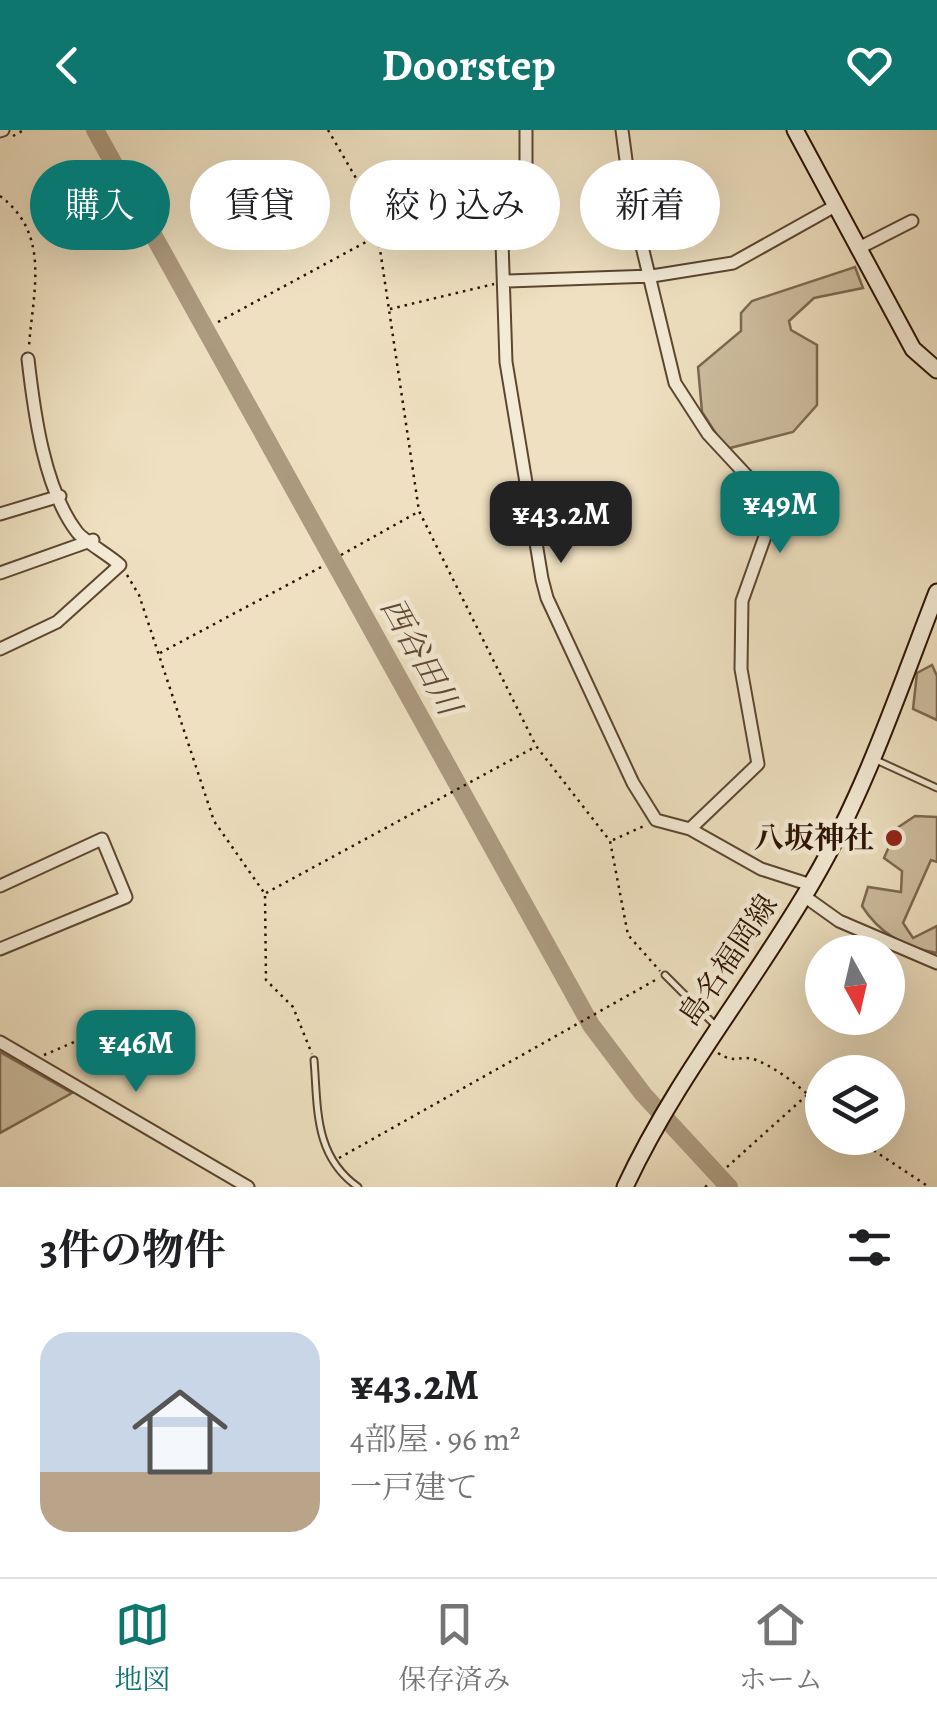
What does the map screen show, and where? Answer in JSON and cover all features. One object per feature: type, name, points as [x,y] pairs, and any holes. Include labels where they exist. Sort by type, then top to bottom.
[{"type":"main road","points":[[795,130],[914,348],[937,370]]},
{"type":"main road","name":"島名福岡線","points":[[625,1187],[660,1115],[705,1042],[808,891],[873,758],[937,592]]},
{"type":"street","points":[[526,130],[526,169],[502,242],[509,386],[546,598],[633,783],[656,820],[690,828],[808,891],[840,921],[937,963]]},
{"type":"street","points":[[622,130],[632,206],[652,276],[662,343],[675,383],[708,434],[773,504],[773,514],[742,601],[741,669],[758,764],[690,828]]},
{"type":"street","points":[[505,281],[652,276],[733,264],[834,206]]},
{"type":"street","points":[[858,248],[912,222]]},
{"type":"street","points":[[0,649],[57,622],[120,565],[93,540],[78,534],[60,496],[35,420],[28,359]]},
{"type":"street","points":[[0,514],[60,496]]},
{"type":"street","points":[[0,571],[93,540]]},
{"type":"street","points":[[0,886],[102,840],[126,897],[0,949]]},
{"type":"street","points":[[0,1042],[248,1187]]},
{"type":"lane","points":[[873,758],[937,788]]},
{"type":"lane","points":[[664,975],[716,1026]]},
{"type":"lane","points":[[314,1060],[316,1118],[338,1172],[358,1187]]},
{"type":"path","points":[[328,130],[350,168]]},
{"type":"path","points":[[0,196],[31,230],[37,252],[28,359]]},
{"type":"path","points":[[218,322],[352,250]]},
{"type":"path","points":[[334,1161],[664,975],[628,935],[610,842],[536,746],[419,511],[380,250]]},
{"type":"path","points":[[389,309],[505,281]]},
{"type":"path","points":[[341,555],[419,511]]},
{"type":"path","points":[[120,565],[139,595],[214,821],[264,894],[266,980],[292,1006],[314,1060]]},
{"type":"path","points":[[158,654],[323,566]]},
{"type":"path","points":[[264,894],[536,746]]},
{"type":"path","points":[[610,842],[656,820]]},
{"type":"path","points":[[32,1060],[116,1024]]},
{"type":"path","points":[[705,1042],[730,1061],[754,1059],[805,1092]]},
{"type":"path","points":[[728,1167],[805,1097]]},
{"type":"path","points":[[881,1155],[929,1187]]},
{"type":"path","points":[[705,1187],[710,1182]]},
{"type":"shaded area","points":[[855,267],[863,288],[814,298],[789,321],[791,330],[817,345],[817,405],[793,432],[726,449],[702,412],[698,367],[741,331],[741,313],[752,301]]},
{"type":"shaded area","points":[[932,665],[937,676],[937,720],[913,709],[917,673]]},
{"type":"shaded area","points":[[915,816],[937,817],[937,862],[931,860],[903,923],[913,938],[937,926],[937,953],[905,943],[905,935],[890,935],[862,906],[868,887],[901,892],[902,871],[884,858],[897,828]]},
{"type":"shaded area","points":[[0,1052],[72,1093],[0,1133]]},
{"type":"waterway","name":"西谷田川","points":[[95,130],[591,1025],[643,1094],[729,1187]]},
{"type":"place","name":"八坂神社","points":[[894,838]]}]
